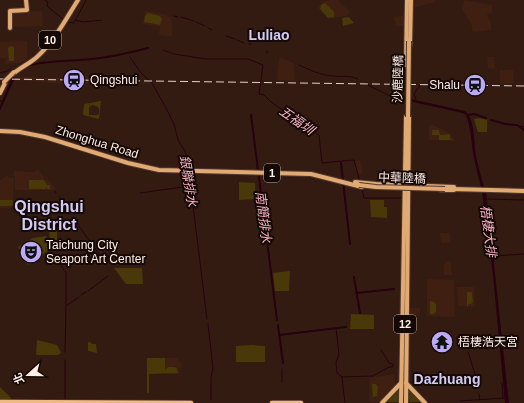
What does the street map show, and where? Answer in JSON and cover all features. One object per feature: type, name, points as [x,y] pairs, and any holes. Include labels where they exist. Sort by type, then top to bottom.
[{"type":"highway","points":[[19,400],[101,402]]},
{"type":"highway","points":[[0,402],[191,403]]},
{"type":"highway","points":[[4,403],[50,403]]},
{"type":"highway","points":[[272,403],[300,403]]},
{"type":"main road","points":[[10,28],[10,11],[27,10],[26,0]]},
{"type":"main road","points":[[69,16],[77,0]]},
{"type":"main road","points":[[64,18],[77,0]]},
{"type":"main road","name":"10","points":[[0,90],[4,83],[14,73],[30,63],[42,52],[77,0]]},
{"type":"main road","name":"12","points":[[408,65],[409,0]]},
{"type":"main road","name":"12","points":[[408,40],[409,0]]},
{"type":"main road","name":"沙鹿陸橋","points":[[406,187],[408,40]]},
{"type":"main road","points":[[14,73],[35,60],[50,42]]},
{"type":"main road","name":"Zhonghua Road","points":[[0,131],[20,130],[44,135],[114,158],[160,168],[302,172],[320,174],[357,184]]},
{"type":"main road","name":"1","points":[[357,184],[372,188],[406,187],[524,190]]},
{"type":"main road","name":"中華陸橋","points":[[357,184],[454,189]]},
{"type":"main road","name":"12","points":[[403,403],[407,246],[406,187]]},
{"type":"main road","name":"12","points":[[404,383],[406,187]]},
{"type":"main road","name":"12","points":[[403,403],[406,187]]},
{"type":"main road","points":[[382,403],[404,383],[425,403]]},
{"type":"shaded area","points":[[338,0],[350,12],[346,16],[329,19],[318,8],[322,2]]},
{"type":"shaded area","points":[[412,0],[435,0],[435,2],[412,8]]},
{"type":"shaded area","points":[[464,0],[492,5],[492,13],[487,14],[491,23],[491,30],[473,32],[471,24],[462,9]]},
{"type":"shaded area","points":[[325,3],[334,12],[334,17],[328,18],[320,9],[321,5]]},
{"type":"shaded area","points":[[42,11],[43,26],[11,27],[11,13]]},
{"type":"shaded area","points":[[145,11],[164,14],[171,18],[173,26],[172,37],[159,35],[160,27],[143,24]]},
{"type":"shaded area","points":[[148,13],[160,16],[162,19],[160,25],[144,22],[145,16]]},
{"type":"shaded area","points":[[404,15],[405,26],[396,26],[394,17]]},
{"type":"shaded area","points":[[349,17],[354,23],[343,26],[342,18]]},
{"type":"shaded area","points":[[27,41],[27,59],[21,63],[5,64],[6,58],[0,58],[0,42]]},
{"type":"shaded area","points":[[11,46],[14,47],[14,61],[9,61],[8,48]]},
{"type":"shaded area","points":[[279,57],[294,63],[295,81],[277,80]]},
{"type":"shaded area","points":[[487,57],[494,57],[495,68],[488,69]]},
{"type":"shaded area","points":[[500,70],[513,70],[514,83],[500,84]]},
{"type":"shaded area","points":[[73,74],[116,80],[116,82],[78,84],[78,86],[74,86],[74,89],[66,89],[66,84],[15,80],[16,78],[26,77],[67,78],[73,76]]},
{"type":"shaded area","points":[[101,101],[99,119],[83,115],[84,104]],"holes":[[[92,105],[96,106],[99,110],[98,115],[89,115],[89,107]]]},
{"type":"shaded area","points":[[479,118],[487,120],[487,132],[478,132],[474,119]]},
{"type":"shaded area","points":[[431,124],[446,131],[455,141],[429,140],[429,126]]},
{"type":"shaded area","points":[[432,130],[439,130],[440,135],[450,134],[450,139],[453,140],[439,140],[439,135],[432,135]]},
{"type":"shaded area","points":[[360,160],[363,174],[358,174],[355,161]]},
{"type":"shaded area","points":[[15,169],[16,171],[34,172],[38,169],[45,180],[48,180],[56,189],[15,190],[15,176],[13,175]]},
{"type":"shaded area","points":[[6,176],[14,178],[13,208],[0,208],[0,180]]},
{"type":"shaded area","points":[[29,180],[44,180],[47,185],[50,185],[50,189],[47,189],[46,186],[46,189],[29,189]]},
{"type":"shaded area","points":[[239,182],[255,183],[255,199],[239,200]]},
{"type":"shaded area","points":[[0,200],[13,200],[13,206],[0,206]]},
{"type":"shaded area","points":[[370,200],[384,200],[384,207],[387,207],[387,218],[371,217]]},
{"type":"shaded area","points":[[57,220],[57,245],[51,248],[48,221]]},
{"type":"shaded area","points":[[440,233],[450,233],[451,242],[441,243]]},
{"type":"shaded area","points":[[46,236],[48,251],[28,265],[18,247],[33,238]]},
{"type":"shaded area","points":[[446,261],[451,262],[452,275],[444,275],[444,264],[446,264]]},
{"type":"shaded area","points":[[114,268],[142,268],[143,284],[126,284]]},
{"type":"shaded area","points":[[290,271],[289,291],[275,291],[273,273]]},
{"type":"shaded area","points":[[427,279],[454,280],[455,317],[427,316]]},
{"type":"shaded area","points":[[457,287],[474,287],[475,307],[458,306]]},
{"type":"shaded area","points":[[467,292],[472,293],[473,302],[468,304],[468,306],[467,306]]},
{"type":"shaded area","points":[[430,301],[436,304],[436,312],[434,314],[430,314]]},
{"type":"shaded area","points":[[408,308],[420,308],[420,314],[416,317],[416,320],[407,320]]},
{"type":"shaded area","points":[[351,314],[374,315],[374,329],[350,329]]},
{"type":"shaded area","points":[[37,340],[57,345],[61,353],[58,355],[36,355]]},
{"type":"shaded area","points":[[88,342],[96,344],[97,353],[88,351]]},
{"type":"shaded area","points":[[236,346],[265,346],[265,362],[236,362]]},
{"type":"shaded area","points":[[147,358],[165,358],[165,370],[168,367],[175,367],[178,373],[149,374],[149,393],[147,393]]},
{"type":"shaded area","points":[[165,358],[177,358],[182,364],[179,374],[165,374]]},
{"type":"shaded area","points":[[394,374],[396,387],[380,402],[369,402],[370,378]]},
{"type":"shaded area","points":[[372,384],[376,384],[378,387],[377,396],[373,397],[373,400]]},
{"type":"shaded area","points":[[400,386],[399,402],[383,402]]},
{"type":"shaded area","points":[[407,386],[423,402],[407,402]]},
{"type":"shaded area","points":[[0,387],[11,398],[11,399],[0,399]]},
{"type":"water","points":[[15,75],[0,111],[0,106],[12,77]]},
{"type":"water","points":[[411,99],[465,111],[468,114],[471,119],[474,132],[476,156],[484,187],[481,187],[466,115],[413,102]]},
{"type":"water","points":[[482,192],[486,192],[509,403],[505,403],[493,275]]},
{"type":"waterway","points":[[45,0],[48,2],[48,7],[64,20]]},
{"type":"waterway","points":[[66,22],[74,23],[86,0]]},
{"type":"waterway","points":[[174,16],[178,17]]},
{"type":"waterway","points":[[181,17],[194,21]]},
{"type":"waterway","points":[[75,20],[83,22],[102,20]]},
{"type":"waterway","points":[[196,22],[205,26]]},
{"type":"waterway","points":[[208,28],[212,30]]},
{"type":"waterway","points":[[226,36],[235,39]]},
{"type":"waterway","points":[[237,40],[244,43]]},
{"type":"waterway","points":[[27,66],[46,62],[106,57],[148,48]]},
{"type":"waterway","name":"五福圳","points":[[163,50],[174,54],[206,59],[248,59],[263,65],[259,94],[264,95],[271,102],[319,135],[322,163],[341,161],[341,163]]},
{"type":"waterway","name":"銀聯排水","points":[[130,57],[141,73],[152,83],[166,108],[174,124],[178,140],[186,153],[188,170]]},
{"type":"waterway","points":[[299,65],[324,75],[358,79]]},
{"type":"waterway","name":"五福圳","points":[[0,73],[11,70]]},
{"type":"waterway","points":[[366,82],[368,85],[398,100],[404,100]]},
{"type":"waterway","points":[[392,97],[394,83]]},
{"type":"waterway","points":[[416,100],[414,94],[420,85]]},
{"type":"waterway","points":[[0,100],[3,103]]},
{"type":"waterway","points":[[468,115],[474,114],[486,118]]},
{"type":"waterway","name":"南簡排水","points":[[251,115],[277,320]]},
{"type":"waterway","points":[[491,120],[505,124],[517,125],[524,130]]},
{"type":"waterway","points":[[498,122],[524,127]]},
{"type":"waterway","points":[[342,161],[354,160],[360,182]]},
{"type":"waterway","points":[[341,163],[350,244]]},
{"type":"waterway","name":"銀聯排水","points":[[189,173],[207,319]]},
{"type":"waterway","points":[[140,193],[189,186]]},
{"type":"waterway","points":[[362,189],[364,198],[403,198]]},
{"type":"waterway","points":[[59,196],[62,201],[61,204]]},
{"type":"waterway","points":[[487,199],[524,200]]},
{"type":"waterway","points":[[72,217],[79,225]]},
{"type":"waterway","points":[[79,226],[90,242]]},
{"type":"waterway","points":[[93,246],[106,263]]},
{"type":"waterway","points":[[52,253],[59,263]]},
{"type":"waterway","points":[[493,256],[524,254]]},
{"type":"waterway","points":[[60,264],[66,273],[66,305]]},
{"type":"waterway","points":[[88,291],[108,276]]},
{"type":"waterway","points":[[354,277],[360,313]]},
{"type":"waterway","points":[[356,293],[394,289]]},
{"type":"waterway","points":[[81,295],[86,292]]},
{"type":"waterway","points":[[65,352],[66,306],[79,297]]},
{"type":"waterway","name":"銀聯排水","points":[[208,324],[213,368],[211,378],[211,400]]},
{"type":"waterway","name":"南簡排水","points":[[278,325],[283,363]]},
{"type":"waterway","points":[[279,335],[346,327]]},
{"type":"waterway","points":[[336,328],[339,355],[336,362],[337,373],[342,377]]},
{"type":"waterway","points":[[345,403],[342,377],[373,376],[389,367],[393,367],[393,364],[389,363],[381,350]]},
{"type":"waterway","points":[[468,352],[478,383]]},
{"type":"waterway","points":[[65,360],[65,400]]},
{"type":"waterway","points":[[282,369],[282,382]]},
{"type":"waterway","name":"梧棲大排","points":[[502,383],[503,398]]},
{"type":"waterway","points":[[479,394],[480,400]]},
{"type":"waterway","points":[[460,401],[505,398]]},
{"type":"railway","points":[[0,79],[524,86]]},
{"type":"place","name":"Qingshui","points":[[74,80]]},
{"type":"place","name":"Shalu","points":[[475,85]]},
{"type":"place","name":"Taichung City Seaport Art Center","points":[[31,252]]},
{"type":"place","name":"梧棲浩天宮","points":[[442,342]]},
{"type":"district","name":"Luliao","points":[[269,35]]},
{"type":"district","name":"Qingshui District","points":[[49,215]]},
{"type":"district","name":"Dazhuang","points":[[447,379]]}]
